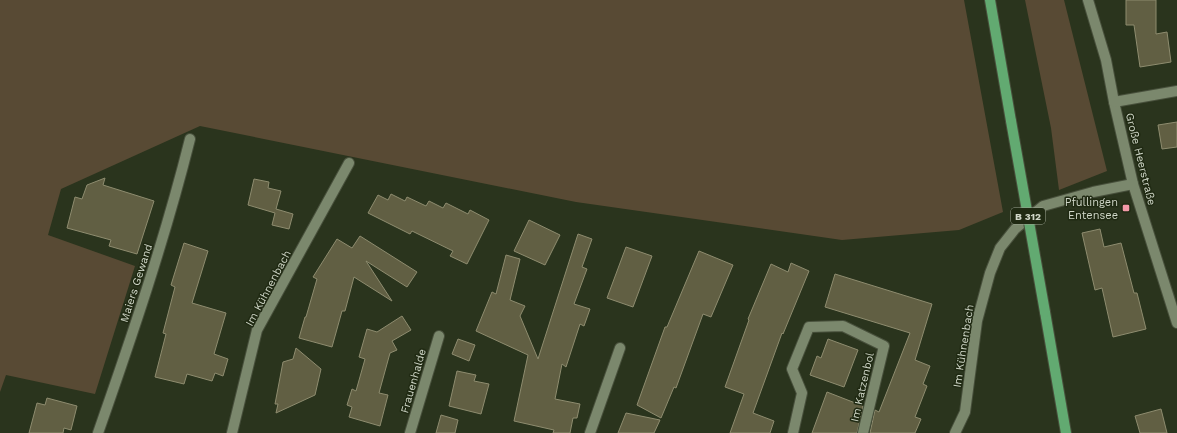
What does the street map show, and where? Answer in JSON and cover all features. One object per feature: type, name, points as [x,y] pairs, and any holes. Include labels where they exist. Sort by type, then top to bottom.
[{"type":"main road","name":"B 312","points":[[990,0],[1066,433]]},
{"type":"street","name":"Große Heerstraße","points":[[1088,0],[1106,60],[1133,184],[1177,323]]},
{"type":"street","points":[[1114,102],[1177,91]]},
{"type":"street","name":"Maiers Gewand","points":[[98,433],[154,266],[177,191],[190,139]]},
{"type":"street","name":"Im Kühnenbach","points":[[232,433],[257,330],[349,163]]},
{"type":"street","name":"Im Kühnenbach","points":[[955,433],[965,412],[978,321],[990,273],[1000,248],[1015,229],[1043,206],[1094,192],[1133,184]]},
{"type":"street","name":"Im Katzenbol","points":[[793,433],[802,393],[792,369],[809,326],[843,326],[884,346],[863,433]]},
{"type":"street","name":"Frauenhalde","points":[[410,433],[439,336]]},
{"type":"street","points":[[590,433],[620,348]]},
{"type":"shaded area","points":[[0,0],[964,0],[1003,212],[959,230],[842,240],[576,202],[200,126],[61,189],[48,235],[135,266],[95,394],[6,375],[0,392]]},
{"type":"shaded area","points":[[1025,0],[1064,0],[1107,171],[1059,190],[1051,128]]},
{"type":"building","points":[[1126,0],[1156,0],[1156,34],[1167,32],[1171,62],[1140,67],[1134,25],[1126,25]]},
{"type":"building","points":[[1177,122],[1177,147],[1162,149],[1158,125]]},
{"type":"building","points":[[105,178],[103,185],[154,201],[137,254],[109,246],[111,240],[67,228],[75,197],[82,199],[87,185]]},
{"type":"building","points":[[254,179],[269,182],[268,188],[281,191],[276,209],[293,214],[289,229],[272,225],[275,213],[248,205]]},
{"type":"building","points":[[391,194],[405,201],[407,197],[426,206],[429,201],[443,208],[446,203],[468,214],[470,210],[489,220],[467,264],[450,256],[453,251],[412,231],[410,234],[368,213],[378,195],[388,200]]},
{"type":"building","points":[[529,220],[560,235],[545,265],[514,251]]},
{"type":"building","points":[[1100,229],[1104,247],[1121,243],[1134,293],[1137,293],[1146,329],[1113,337],[1102,288],[1095,290],[1082,233]]},
{"type":"building","points":[[578,234],[592,239],[582,267],[587,269],[574,304],[590,309],[584,326],[580,324],[566,367],[562,364],[555,399],[580,404],[577,418],[573,418],[570,433],[553,433],[554,430],[514,421],[528,355],[476,331],[492,292],[496,294],[506,255],[520,259],[510,300],[525,306],[520,316],[538,359]]},
{"type":"building","points":[[360,236],[417,272],[407,287],[366,261],[392,301],[354,277],[345,311],[342,311],[332,347],[299,338],[317,279],[313,277],[337,239],[352,248]]},
{"type":"building","points":[[184,243],[208,251],[192,303],[226,313],[214,354],[228,359],[223,376],[215,373],[212,381],[187,374],[184,384],[155,377],[166,334],[163,333],[175,287],[171,285]]},
{"type":"building","points":[[626,247],[652,256],[633,307],[607,298]]},
{"type":"building","points":[[699,251],[733,265],[711,317],[703,314],[676,388],[674,387],[661,418],[637,405],[665,327],[667,327]]},
{"type":"building","points":[[791,263],[809,271],[783,334],[782,333],[753,413],[774,421],[770,433],[730,433],[744,394],[725,387],[749,320],[748,319],[771,264],[788,272]]},
{"type":"building","points":[[835,274],[932,304],[915,360],[930,366],[923,384],[927,386],[915,417],[921,419],[915,433],[870,433],[875,410],[879,412],[910,333],[825,307]]},
{"type":"building","points":[[402,316],[411,330],[392,341],[397,350],[390,353],[379,393],[388,395],[380,426],[349,417],[352,407],[347,405],[352,389],[356,391],[365,359],[359,357],[367,329],[377,332]]},
{"type":"building","points":[[458,339],[475,345],[469,361],[452,354]]},
{"type":"building","points":[[828,339],[858,350],[844,387],[810,375],[817,356],[821,358]]},
{"type":"building","points":[[296,348],[321,369],[315,395],[276,413],[278,404],[275,404],[283,362],[293,359]]},
{"type":"building","points":[[457,371],[476,375],[474,381],[489,384],[481,414],[449,406]]},
{"type":"building","points":[[827,392],[863,406],[857,433],[812,433]]},
{"type":"building","points":[[47,398],[77,406],[71,430],[64,428],[63,433],[29,433],[37,403],[45,405]]},
{"type":"building","points":[[1161,409],[1167,433],[1140,433],[1135,416]]},
{"type":"building","points":[[626,413],[660,420],[654,433],[618,433]]},
{"type":"building","points":[[441,415],[458,420],[455,433],[436,433]]},
{"type":"place","name":"Pfullingen Entensee","points":[[1126,208]]}]
